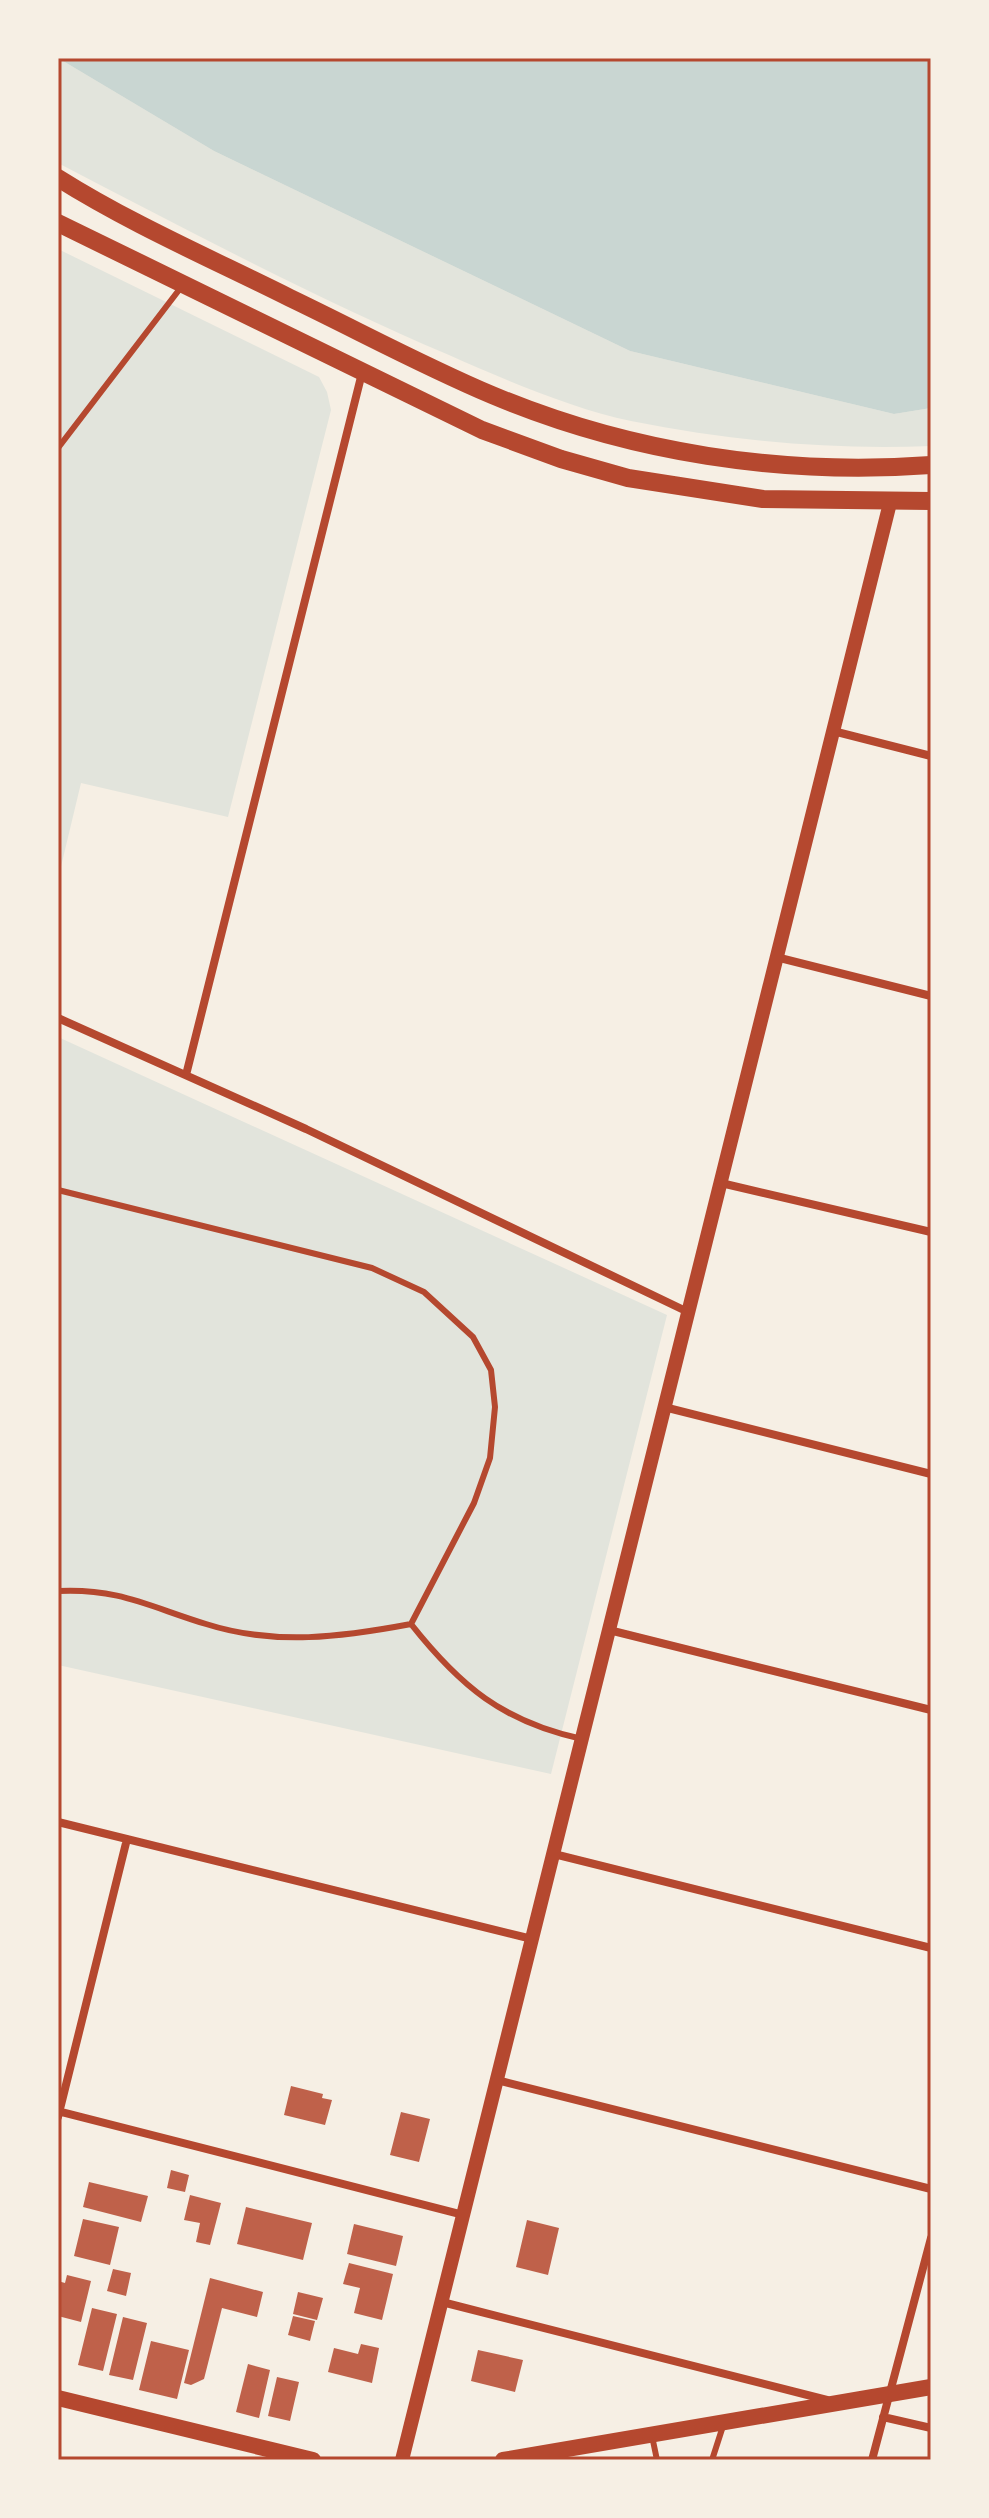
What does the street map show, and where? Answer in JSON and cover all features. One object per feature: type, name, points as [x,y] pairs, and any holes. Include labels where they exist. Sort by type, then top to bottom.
[{"type":"main road","points":[[58,180],[438,370],[559,420],[628,440],[733,460],[839,467],[931,465]]},
{"type":"main road","points":[[58,223],[482,430],[561,459],[628,478],[763,499],[890,503],[931,501]]},
{"type":"main road","points":[[503,2460],[554,2456],[652,2435],[931,2387]]},
{"type":"main road","points":[[58,2398],[313,2460]]},
{"type":"street","points":[[186,1075],[362,373]]},
{"type":"street","points":[[402,2460],[890,503]]},
{"type":"street","points":[[833,731],[931,756]]},
{"type":"street","points":[[776,957],[931,996]]},
{"type":"street","points":[[58,1018],[186,1075],[688,1312]]},
{"type":"street","points":[[721,1183],[931,1232]]},
{"type":"street","points":[[664,1407],[931,1474]]},
{"type":"street","points":[[609,1630],[931,1710]]},
{"type":"street","points":[[58,1822],[532,1939]]},
{"type":"street","points":[[127,1839],[58,2113],[464,2215]]},
{"type":"street","points":[[554,1854],[931,1948]]},
{"type":"street","points":[[497,2080],[931,2189]]},
{"type":"street","points":[[872,2460],[931,2238]]},
{"type":"street","points":[[442,2302],[839,2403]]},
{"type":"street","points":[[883,2417],[931,2428]]},
{"type":"lane","points":[[58,448],[183,285]]},
{"type":"lane","points":[[58,1190],[372,1268],[424,1292],[473,1337],[491,1370],[495,1407],[490,1458],[474,1503],[411,1624]]},
{"type":"lane","points":[[58,1591],[110,1591],[208,1625],[304,1640],[411,1624]]},
{"type":"lane","points":[[411,1624],[460,1681],[486,1701],[543,1729],[582,1739]]},
{"type":"lane","points":[[712,2460],[725,2422]]},
{"type":"lane","points":[[652,2435],[657,2460]]},
{"type":"shaded area","points":[[58,58],[214,151],[630,351],[894,414],[931,408],[931,446],[855,447],[780,442],[706,434],[631,421],[538,392],[399,333],[252,263],[58,163]]},
{"type":"shaded area","points":[[58,58],[931,60],[931,408],[894,414],[630,351],[214,151]]},
{"type":"shaded area","points":[[58,249],[319,377],[331,410],[228,817],[81,783],[58,879]]},
{"type":"shaded area","points":[[58,1037],[667,1315],[551,1774],[58,1665]]},
{"type":"building","points":[[291,2086],[323,2094],[322,2098],[332,2100],[325,2125],[284,2115]]},
{"type":"building","points":[[401,2112],[430,2119],[419,2162],[390,2155]]},
{"type":"building","points":[[171,2170],[189,2175],[185,2192],[167,2188]]},
{"type":"building","points":[[89,2182],[148,2196],[141,2222],[83,2207]]},
{"type":"building","points":[[190,2195],[221,2203],[210,2245],[196,2242],[200,2223],[184,2220]]},
{"type":"building","points":[[246,2207],[312,2223],[303,2260],[237,2244]]},
{"type":"building","points":[[83,2219],[119,2227],[110,2265],[74,2256]]},
{"type":"building","points":[[527,2220],[559,2228],[548,2275],[516,2267]]},
{"type":"building","points":[[354,2224],[403,2236],[396,2266],[347,2254]]},
{"type":"building","points":[[349,2263],[393,2274],[382,2320],[354,2313],[360,2288],[343,2284]]},
{"type":"building","points":[[113,2269],[131,2273],[126,2296],[107,2291]]},
{"type":"building","points":[[67,2275],[91,2281],[81,2322],[58,2316],[58,2281],[65,2283]]},
{"type":"building","points":[[210,2278],[263,2292],[257,2317],[222,2308],[204,2379],[191,2385],[184,2383]]},
{"type":"building","points":[[298,2292],[323,2298],[317,2320],[293,2314]]},
{"type":"building","points":[[92,2308],[117,2314],[103,2371],[78,2365]]},
{"type":"building","points":[[293,2316],[315,2321],[310,2341],[288,2335]]},
{"type":"building","points":[[123,2317],[147,2323],[133,2380],[109,2375]]},
{"type":"building","points":[[151,2341],[189,2350],[177,2399],[139,2390]]},
{"type":"building","points":[[361,2344],[379,2348],[372,2383],[328,2372],[334,2348],[358,2354]]},
{"type":"building","points":[[478,2350],[523,2360],[515,2392],[471,2381]]},
{"type":"building","points":[[248,2364],[270,2370],[259,2418],[236,2412]]},
{"type":"building","points":[[277,2377],[299,2382],[290,2421],[268,2416]]}]
